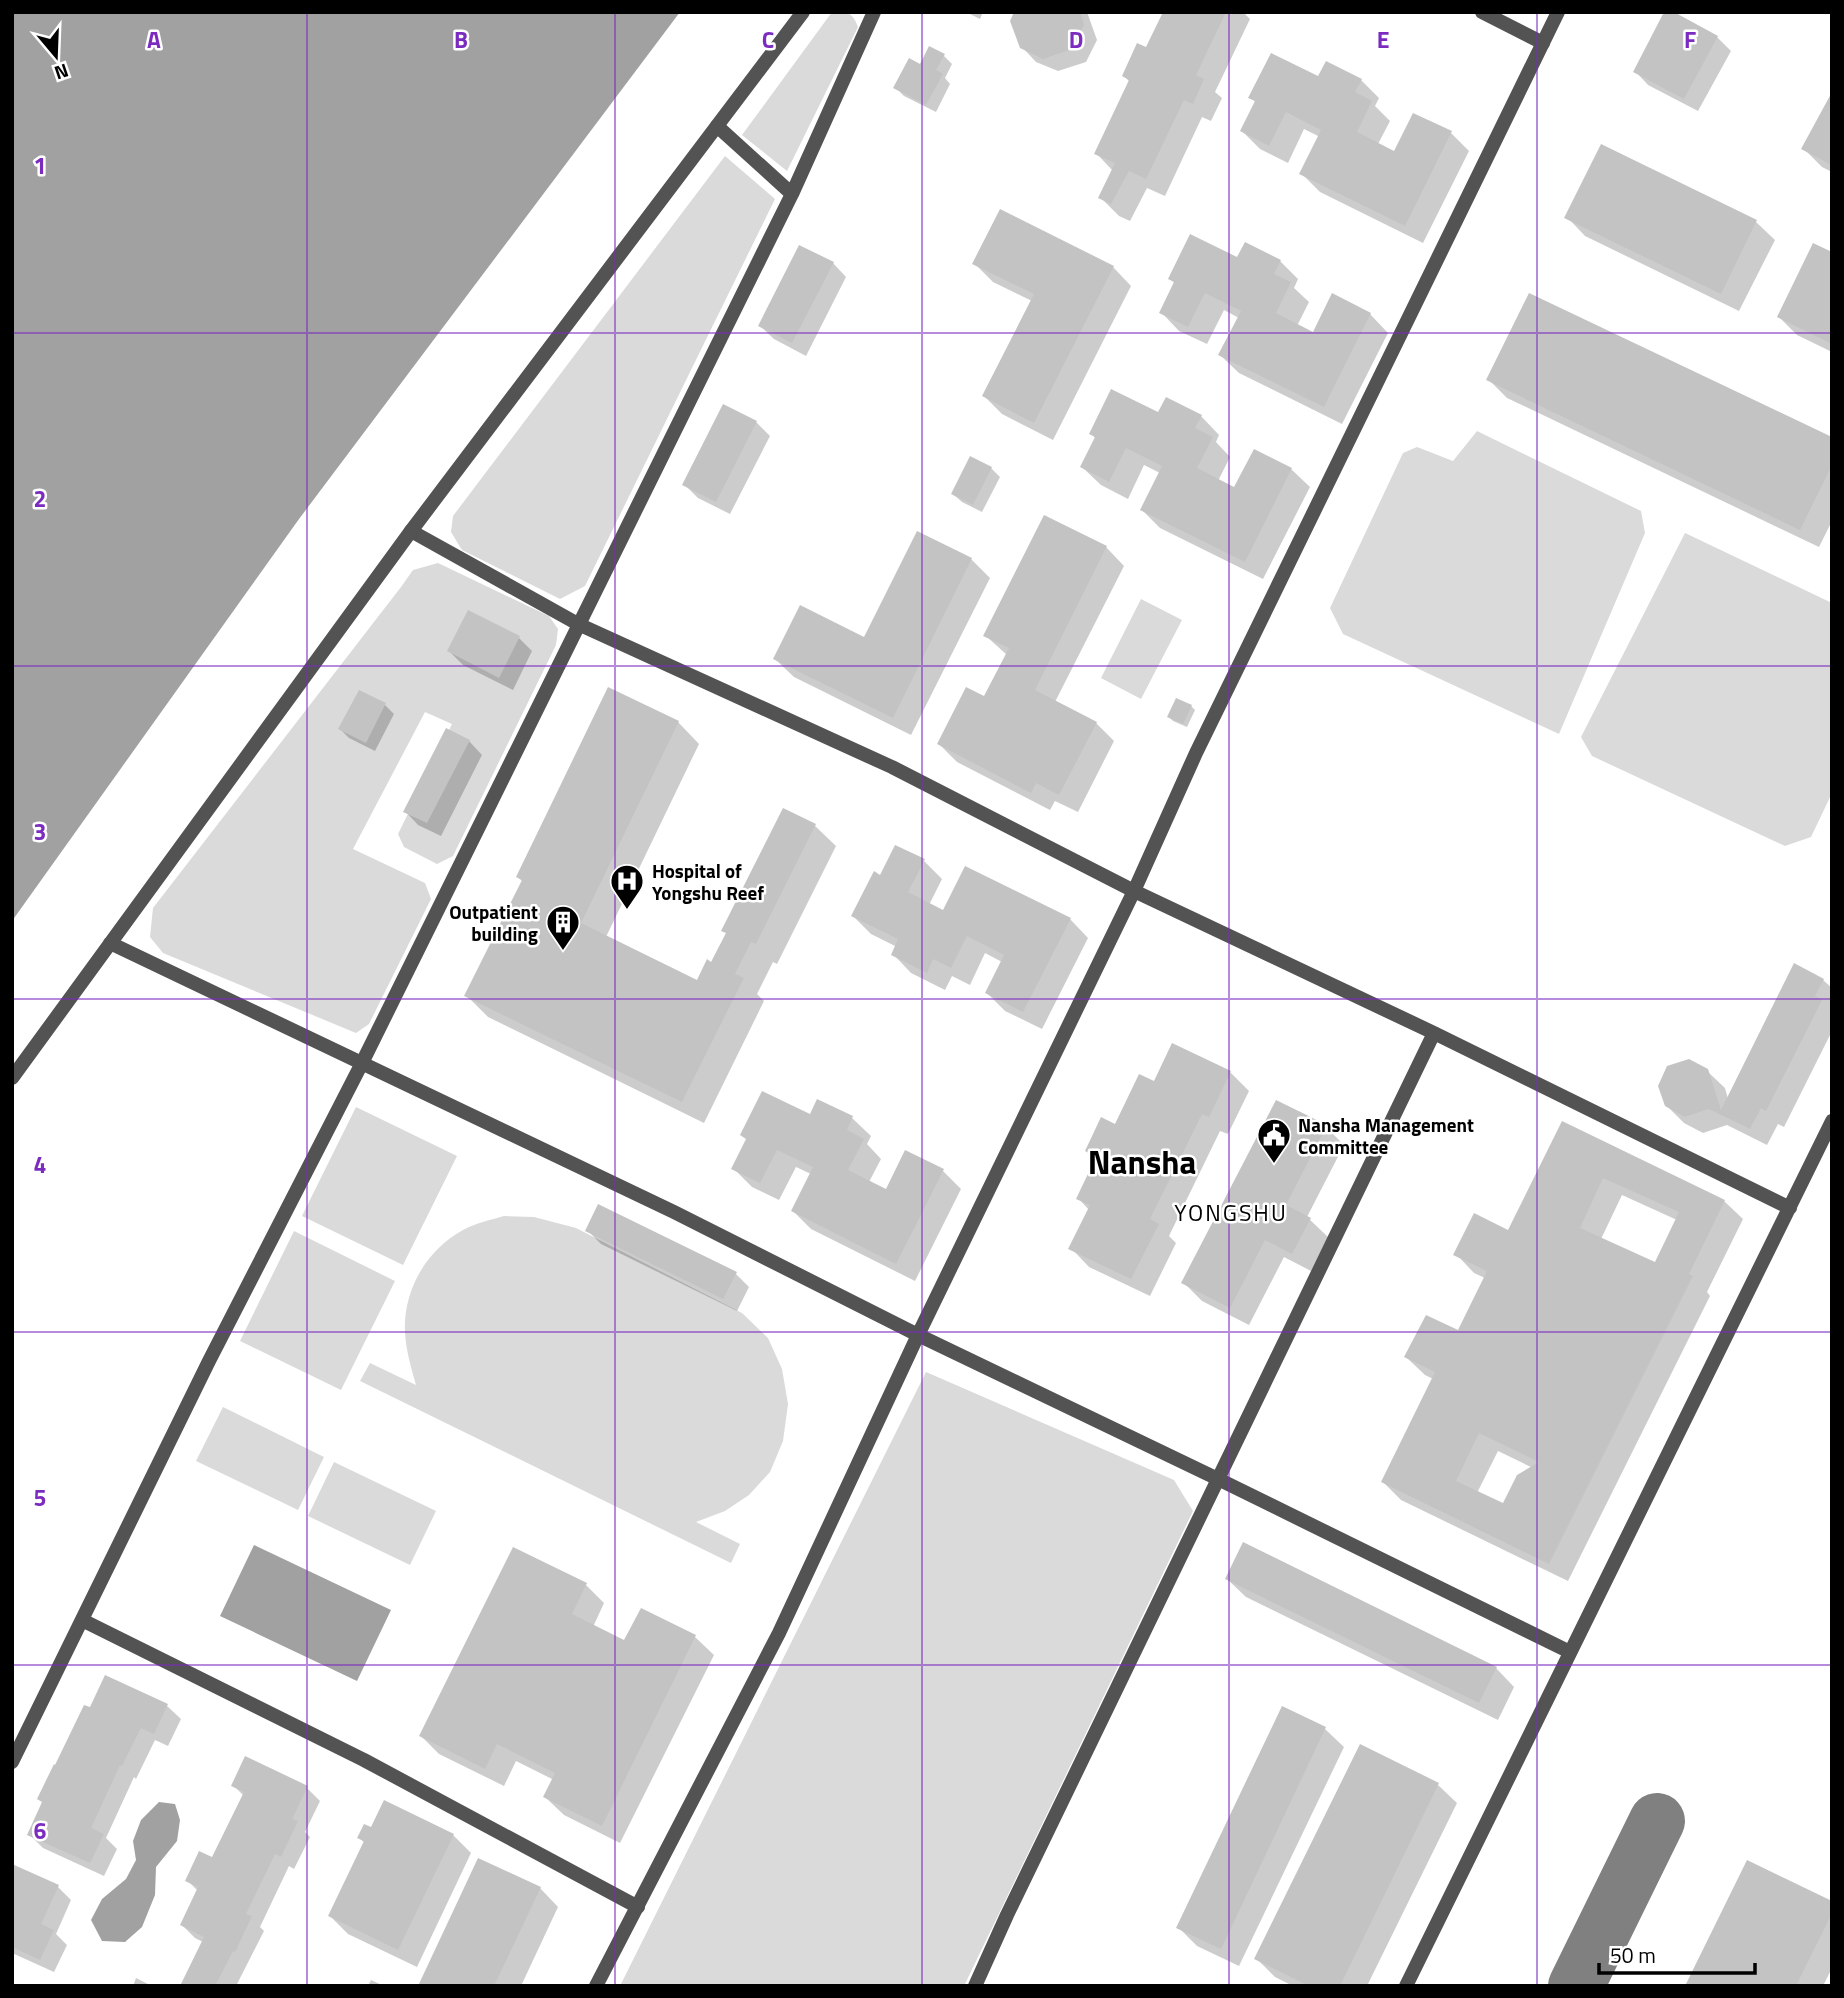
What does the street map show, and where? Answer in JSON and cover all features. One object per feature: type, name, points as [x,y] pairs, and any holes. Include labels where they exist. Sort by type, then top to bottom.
[{"type":"street","points":[[12,1078],[411,531],[803,12]]},
{"type":"street","points":[[12,1762],[209,1361],[362,1063],[792,194],[874,12]]},
{"type":"street","points":[[1482,12],[1543,43]]},
{"type":"street","points":[[596,1986],[779,1633],[918,1335],[1134,891],[1196,753],[1558,12]]},
{"type":"street","points":[[717,126],[792,194]]},
{"type":"street","points":[[411,531],[578,624],[892,767],[1134,891],[1434,1033],[1790,1208]]},
{"type":"street","points":[[110,943],[674,1212],[918,1335],[1570,1652]]},
{"type":"street","points":[[975,1986],[1434,1033]]},
{"type":"street","points":[[1406,1986],[1832,1121]]},
{"type":"street","points":[[82,1620],[365,1760],[638,1907]]},
{"type":"shaded area","points":[[12,12],[680,12],[299,519],[12,921]]},
{"type":"shaded area","points":[[832,12],[848,14],[854,18],[858,27],[787,171],[742,135]]},
{"type":"shaded area","points":[[725,156],[775,199],[585,586],[560,599],[462,550],[451,532],[453,516]]},
{"type":"shaded area","points":[[1477,431],[1641,511],[1645,533],[1559,734],[1343,634],[1330,608],[1403,453],[1417,447],[1453,461]]},
{"type":"shaded area","points":[[1685,533],[1832,603],[1832,793],[1811,837],[1785,846],[1592,756],[1581,737]]},
{"type":"shaded area","points":[[438,563],[549,616],[558,629],[556,645],[453,856],[437,864],[404,847],[398,834],[452,724],[425,712],[353,849],[425,883],[431,899],[369,1024],[356,1033],[163,953],[150,937],[153,908],[413,570]]},
{"type":"shaded area","points":[[1141,599],[1182,620],[1141,699],[1101,678]]},
{"type":"shaded area","points":[[356,1107],[457,1156],[403,1265],[302,1216]]},
{"type":"shaded area","points":[[504,1216],[534,1217],[576,1228],[742,1313],[768,1338],[782,1369],[788,1404],[783,1441],[770,1472],[749,1495],[725,1511],[696,1522],[740,1544],[731,1563],[360,1381],[370,1363],[416,1385],[406,1346],[405,1317],[419,1273],[450,1238],[473,1225]]},
{"type":"shaded area","points":[[294,1231],[395,1281],[341,1390],[240,1341]]},
{"type":"shaded area","points":[[926,1372],[1174,1480],[1193,1511],[964,1986],[620,1986]]},
{"type":"shaded area","points":[[223,1407],[324,1457],[298,1510],[196,1461]]},
{"type":"shaded area","points":[[334,1462],[436,1511],[410,1565],[308,1516]]},
{"type":"shaded area","points":[[254,1545],[391,1610],[357,1681],[220,1616]]},
{"type":"shaded area","points":[[159,1802],[175,1804],[180,1820],[177,1841],[156,1867],[155,1895],[142,1927],[125,1942],[102,1941],[91,1920],[102,1899],[126,1879],[136,1860],[133,1841],[141,1820]]},
{"type":"building","points":[[1014,12],[1080,12],[1084,25],[1072,49],[1043,59],[1020,48],[1010,21]]},
{"type":"building","points":[[1163,12],[1226,12],[1196,75],[1204,79],[1193,104],[1184,100],[1146,179],[1129,171],[1111,204],[1098,198],[1115,163],[1094,154],[1129,80],[1122,76],[1137,43],[1146,47]]},
{"type":"building","points":[[1664,12],[1674,12],[1718,36],[1684,99],[1633,72]]},
{"type":"building","points":[[929,46],[945,54],[936,70],[943,74],[926,105],[893,88],[909,58],[920,64]]},
{"type":"building","points":[[1271,53],[1318,76],[1326,61],[1362,79],[1355,92],[1372,101],[1357,132],[1394,151],[1413,113],[1452,131],[1405,226],[1299,174],[1321,130],[1286,112],[1269,146],[1240,131],[1255,101],[1248,98]]},
{"type":"building","points":[[1832,92],[1832,165],[1801,149]]},
{"type":"building","points":[[1601,144],[1757,220],[1721,294],[1564,218]]},
{"type":"building","points":[[1000,209],[1114,266],[1034,423],[982,396],[1034,294],[972,264]]},
{"type":"building","points":[[1190,234],[1237,257],[1245,242],[1281,260],[1274,274],[1291,282],[1276,313],[1313,332],[1332,293],[1371,313],[1324,407],[1218,355],[1241,311],[1205,293],[1188,327],[1159,313],[1174,282],[1168,279]]},
{"type":"building","points":[[1813,243],[1832,252],[1832,344],[1777,317]]},
{"type":"building","points":[[799,245],[834,262],[792,343],[758,326]]},
{"type":"building","points":[[1529,293],[1832,437],[1832,465],[1800,530],[1486,380]]},
{"type":"building","points":[[1111,389],[1158,412],[1166,397],[1202,415],[1195,428],[1213,437],[1197,468],[1234,487],[1254,449],[1292,468],[1245,562],[1140,510],[1162,466],[1126,448],[1109,482],[1080,467],[1095,437],[1089,434]]},
{"type":"building","points":[[723,404],[757,421],[716,502],[682,485]]},
{"type":"building","points":[[970,456],[992,467],[973,505],[951,494]]},
{"type":"building","points":[[1044,515],[1107,546],[1035,690],[1097,722],[1059,795],[1036,783],[1031,793],[937,744],[966,687],[984,696],[1009,648],[983,636]]},
{"type":"building","points":[[917,531],[972,558],[893,718],[773,659],[800,605],[864,637]]},
{"type":"building","points":[[468,610],[520,636],[499,678],[447,651]]},
{"type":"building","name":"Outpatient building","points":[[608,687],[679,721],[581,923],[697,980],[707,959],[711,962],[726,933],[721,931],[783,808],[816,824],[756,944],[751,942],[735,974],[744,978],[682,1102],[464,996],[522,880],[516,877]]},
{"type":"building","points":[[359,690],[386,703],[366,743],[338,729]]},
{"type":"building","points":[[1176,698],[1192,705],[1183,724],[1167,717]]},
{"type":"building","points":[[446,728],[470,740],[427,823],[403,812]]},
{"type":"building","points":[[895,845],[925,859],[908,892],[943,910],[965,866],[1071,918],[1023,1012],[985,993],[1004,955],[967,936],[951,968],[933,959],[927,973],[891,955],[898,939],[851,916],[874,871],[880,875]]},
{"type":"building","points":[[1794,963],[1824,979],[1815,996],[1822,1000],[1766,1111],[1761,1108],[1750,1129],[1709,1109],[1685,1117],[1665,1106],[1658,1086],[1667,1066],[1689,1059],[1708,1069],[1721,1110]]},
{"type":"building","points":[[1172,1043],[1231,1071],[1209,1117],[1202,1114],[1150,1219],[1159,1224],[1131,1279],[1068,1249],[1090,1205],[1076,1199],[1096,1157],[1085,1151],[1101,1117],[1115,1124],[1139,1074],[1154,1081]]},
{"type":"building","points":[[762,1091],[810,1114],[817,1099],[853,1116],[847,1130],[864,1139],[848,1170],[886,1189],[905,1150],[944,1169],[896,1264],[791,1211],[813,1167],[777,1150],[760,1183],[731,1169],[746,1139],[740,1135]]},
{"type":"building","name":"Nansha Management Committee","points":[[1276,1100],[1327,1125],[1286,1205],[1311,1218],[1292,1254],[1265,1240],[1230,1308],[1181,1283]]},
{"type":"building","points":[[1562,1121],[1725,1200],[1689,1274],[1693,1276],[1549,1564],[1381,1482],[1435,1372],[1404,1357],[1426,1315],[1458,1330],[1487,1271],[1453,1255],[1474,1213],[1508,1230]],"holes":[[[1603,1178],[1679,1212],[1655,1262],[1580,1228]],[[1479,1433],[1539,1462],[1517,1475],[1503,1503],[1456,1481]]]},
{"type":"building","points":[[598,1204],[737,1272],[723,1299],[585,1231]]},
{"type":"building","points":[[1243,1542],[1497,1667],[1479,1703],[1225,1579]]},
{"type":"building","points":[[513,1547],[587,1583],[572,1614],[624,1640],[641,1608],[696,1635],[602,1826],[543,1797],[555,1773],[497,1744],[485,1769],[419,1736]]},
{"type":"building","points":[[105,1675],[168,1704],[154,1734],[141,1728],[122,1766],[120,1765],[91,1828],[104,1834],[90,1863],[27,1835],[42,1802],[37,1799],[54,1764],[84,1705],[90,1707]]},
{"type":"building","points":[[1282,1706],[1326,1727],[1221,1949],[1176,1928]]},
{"type":"building","points":[[1360,1744],[1439,1783],[1340,1986],[1309,1986],[1254,1959]]},
{"type":"building","points":[[245,1756],[308,1786],[292,1819],[298,1821],[281,1857],[275,1854],[246,1914],[252,1916],[215,1986],[180,1986],[204,1937],[180,1925],[198,1887],[185,1881],[199,1851],[212,1857],[244,1792],[231,1786]]},
{"type":"building","points":[[384,1800],[454,1834],[398,1950],[328,1916],[364,1841],[357,1838],[364,1824],[371,1827]]},
{"type":"building","points":[[478,1858],[541,1887],[494,1986],[418,1986]]},
{"type":"building","points":[[1747,1860],[1832,1901],[1832,1913],[1796,1986],[1685,1986]]},
{"type":"building","points":[[12,1864],[59,1885],[41,1924],[54,1930],[40,1960],[12,1947]]},
{"type":"taxiway","points":[[1576,1986],[1657,1821]]},
{"type":"place","name":"Hospital of Yongshu Reef","points":[[627,911]]},
{"type":"place","name":"Outpatient building","points":[[563,952]]},
{"type":"place","name":"Nansha Management Committee","points":[[1274,1165]]},
{"type":"district","name":"Nansha","points":[[1142,1162]]},
{"type":"district","name":"YONGSHU","points":[[1231,1212]]}]
